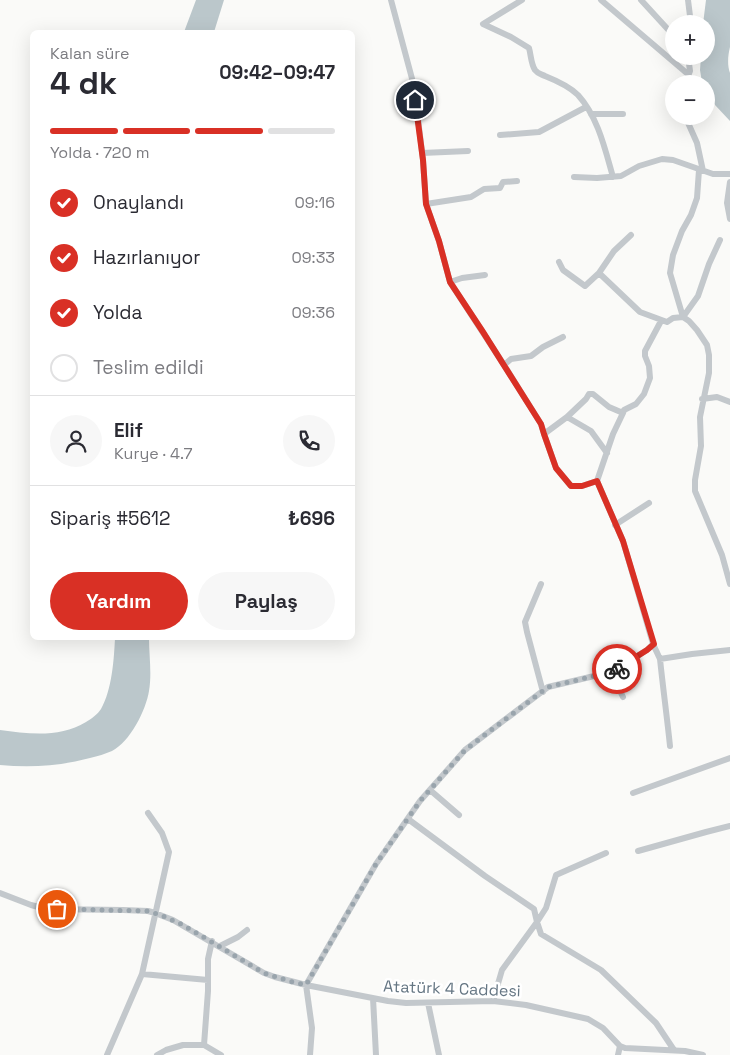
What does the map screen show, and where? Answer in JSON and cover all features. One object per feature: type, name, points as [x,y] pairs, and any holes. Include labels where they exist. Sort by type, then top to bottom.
[{"type":"street","points":[[391,0],[414,86],[426,204],[439,241],[450,282],[541,424],[556,468],[571,486],[582,486],[597,481]]},
{"type":"street","points":[[522,0],[483,24],[529,48],[535,70],[539,74],[545,75],[578,94],[592,114],[605,146],[612,177]]},
{"type":"street","points":[[601,0],[689,75]]},
{"type":"street","points":[[641,0],[665,26]]},
{"type":"street","points":[[688,0],[690,15]]},
{"type":"street","points":[[689,65],[689,75]]},
{"type":"street","points":[[500,135],[539,132],[586,107]]},
{"type":"street","points":[[592,114],[623,114]]},
{"type":"street","points":[[683,318],[670,273],[676,247],[697,198],[701,170],[696,143],[689,125]]},
{"type":"street","points":[[422,153],[468,151]]},
{"type":"street","points":[[574,177],[621,176],[639,166],[662,159],[673,160],[713,174],[730,174]]},
{"type":"street","points":[[426,204],[471,197],[484,189],[500,188],[503,182],[517,181]]},
{"type":"street","points":[[730,182],[727,203],[730,219]]},
{"type":"street","points":[[559,262],[563,270],[583,286],[599,272],[614,251],[631,235]]},
{"type":"street","points":[[683,318],[698,296],[720,240]]},
{"type":"street","points":[[599,272],[640,312],[661,321],[667,322],[673,318],[683,318],[689,321],[698,330],[708,350],[708,373],[700,417],[701,446],[695,491],[722,555],[730,584]]},
{"type":"street","points":[[450,282],[462,278],[485,275]]},
{"type":"street","points":[[661,321],[645,351],[645,356],[650,366],[650,374],[644,394],[636,404],[624,410],[606,452],[597,481],[623,541],[660,659],[670,746]]},
{"type":"street","points":[[504,365],[511,359],[531,356],[563,337]]},
{"type":"street","points":[[544,434],[567,417],[589,394],[594,394],[609,407],[623,413]]},
{"type":"street","points":[[702,399],[717,397],[730,402]]},
{"type":"street","points":[[567,417],[591,431],[606,452]]},
{"type":"street","points":[[615,525],[649,503]]},
{"type":"street","points":[[541,584],[525,622],[543,692]]},
{"type":"street","points":[[310,1055],[312,1028],[306,985],[376,864],[420,801],[465,750],[548,687],[611,672],[654,644]]},
{"type":"street","points":[[660,659],[730,650]]},
{"type":"street","points":[[611,672],[623,697]]},
{"type":"street","points":[[633,793],[730,758]]},
{"type":"street","points":[[430,790],[459,815]]},
{"type":"street","points":[[107,1055],[142,974],[169,852],[162,832],[148,813]]},
{"type":"street","points":[[408,819],[485,876],[534,909],[541,934],[601,970],[656,1023],[674,1050]]},
{"type":"street","points":[[638,851],[730,826]]},
{"type":"street","points":[[493,1001],[502,970],[546,908],[556,875],[606,853]]},
{"type":"street","name":"Atatürk 4 Caddesi","points":[[0,893],[46,909],[123,910],[155,913],[173,920],[212,941],[264,973],[306,985],[396,1002],[493,1001],[526,1005],[588,1019],[603,1028],[620,1046]]},
{"type":"street","points":[[220,946],[247,930]]},
{"type":"street","points":[[204,1045],[208,959],[212,941]]},
{"type":"street","points":[[142,974],[208,980]]},
{"type":"street","points":[[373,998],[376,1055]]},
{"type":"street","points":[[428,1003],[439,1055]]},
{"type":"street","points":[[157,1055],[182,1045],[204,1045],[220,1055]]},
{"type":"street","points":[[618,1055],[620,1046],[625,1048],[693,1052],[703,1055]]},
{"type":"shaded area","points":[[196,0],[224,0],[215,30],[185,30]]},
{"type":"shaded area","points":[[706,0],[730,0],[728,67],[730,73],[730,121],[715,105],[715,75],[701,75],[700,65],[715,65],[715,15],[704,15]]},
{"type":"shaded area","points":[[115,640],[149,640],[150,678],[147,699],[136,725],[119,747],[99,756],[68,763],[45,766],[0,765],[0,730],[22,733],[55,733],[66,731],[88,721],[98,713],[105,701],[113,665]]},
{"type":"way so far","points":[[57,909],[148,911],[155,913],[183,925],[264,973],[306,985],[376,864],[420,801],[465,750],[548,687],[617,669]]},
{"type":"route","points":[[415,100],[423,160],[426,204],[439,241],[450,282],[541,424],[556,468],[571,486],[582,486],[597,481],[623,541],[654,644],[617,669]]}]
